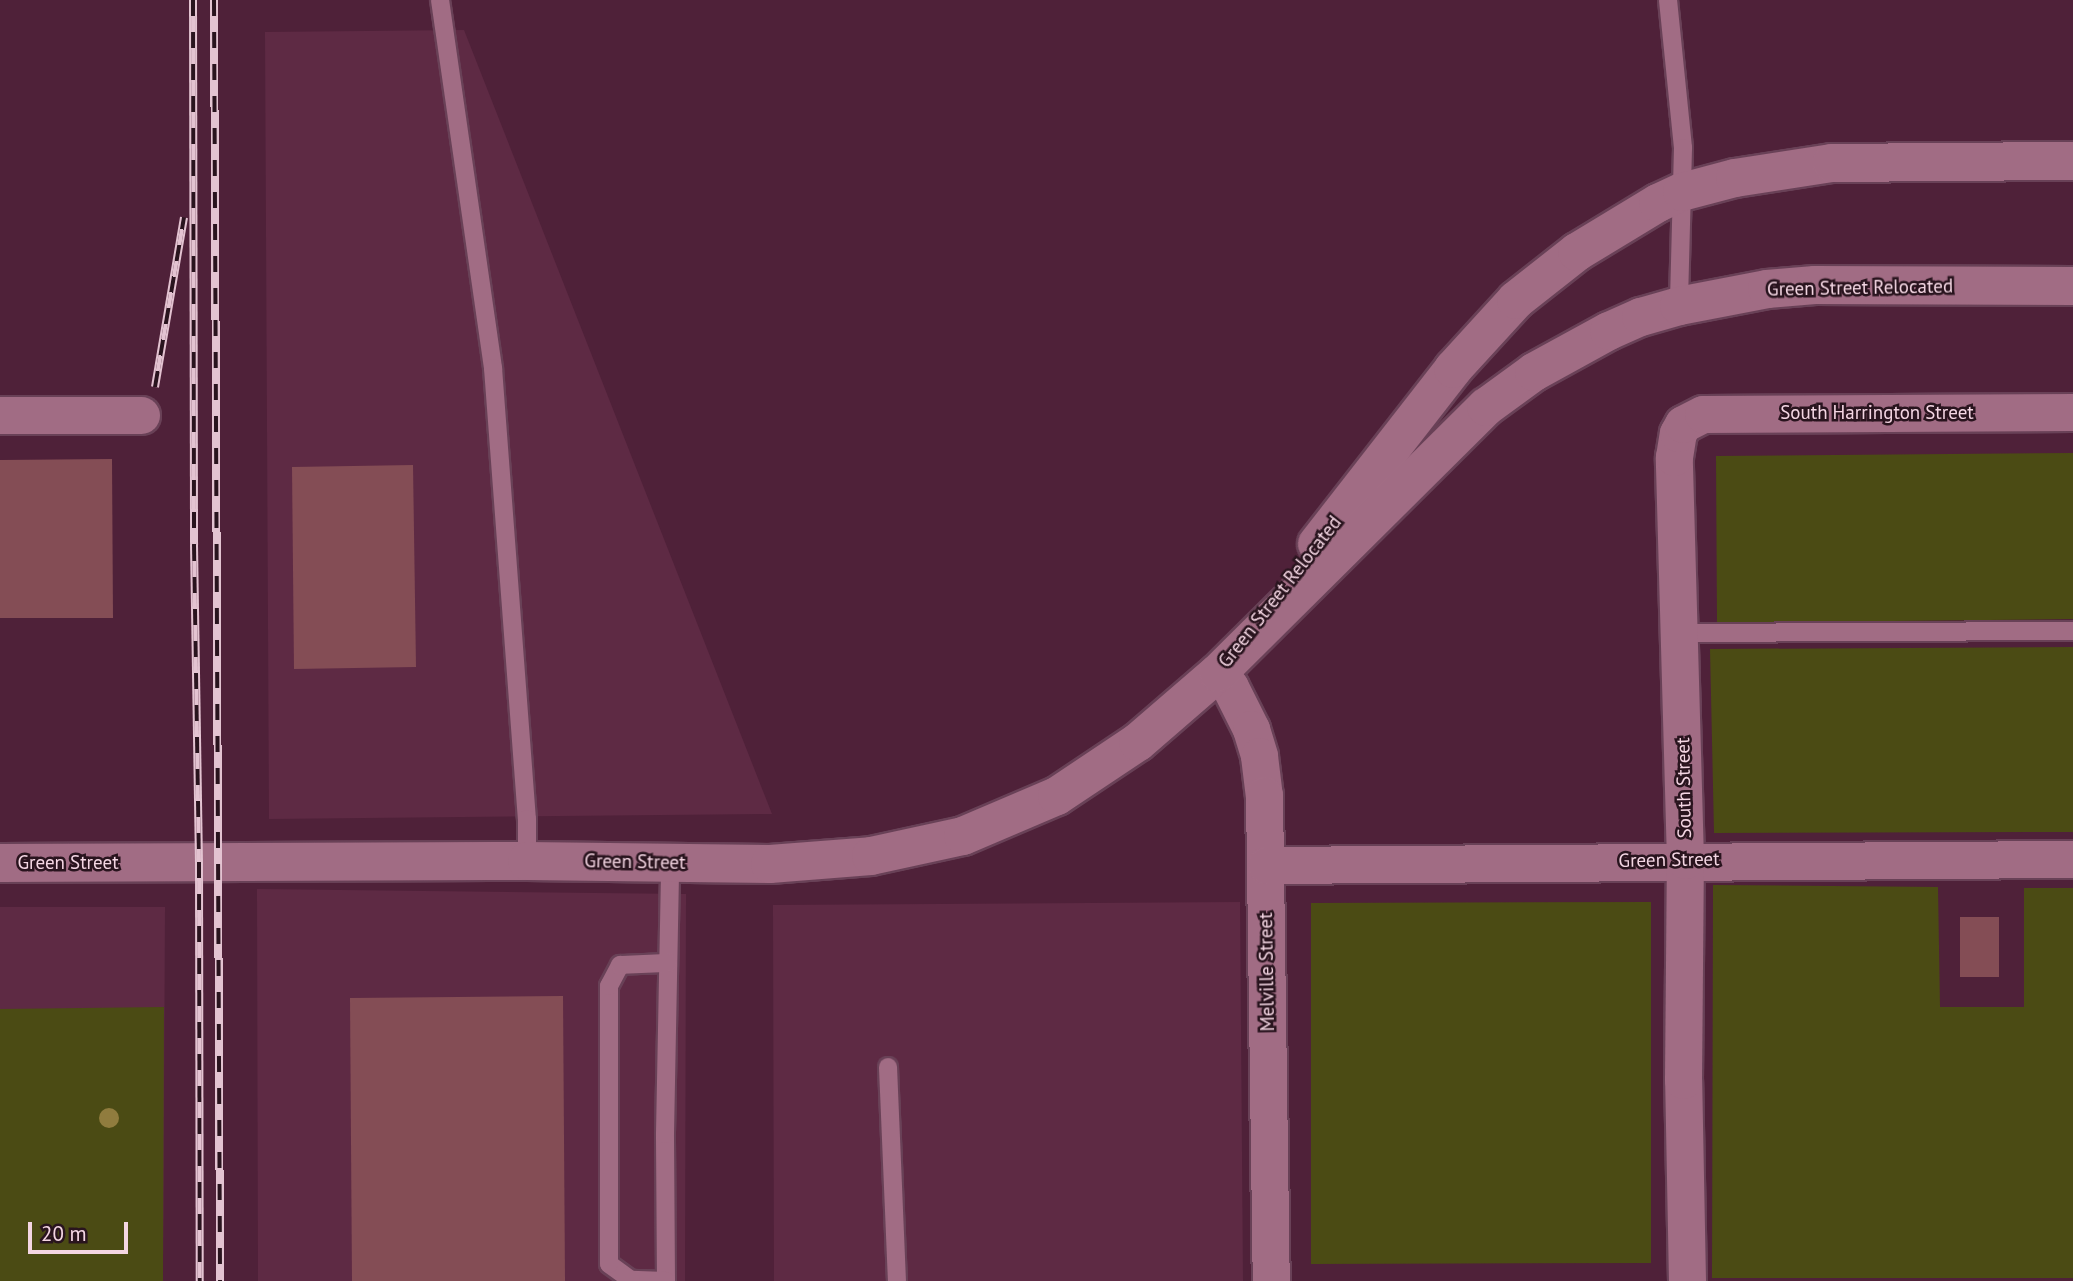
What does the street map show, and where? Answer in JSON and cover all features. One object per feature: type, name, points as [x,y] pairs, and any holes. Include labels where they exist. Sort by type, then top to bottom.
[{"type":"street","name":"Green Street Relocated","points":[[1218,673],[1407,427],[1486,331],[1516,300],[1577,252],[1634,216],[1682,192],[1763,172],[1832,163],[2073,161]]},
{"type":"street","name":"Green Street Relocated","points":[[1218,673],[1486,407],[1534,372],[1609,331],[1679,306],[1767,289],[1815,285],[2073,286]]},
{"type":"street","name":"South Harrington Street","points":[[1683,424],[1703,414],[1713,413],[2073,412]]},
{"type":"street","points":[[0,415],[141,415]]},
{"type":"street","name":"South Street","points":[[1683,424],[1674,447],[1685,860],[1683,1080],[1687,1281]]},
{"type":"street","name":"Green Street","points":[[0,863],[527,861],[770,864],[829,860],[923,847],[963,836],[1057,796],[1101,769],[1176,712],[1218,673]]},
{"type":"street","name":"Melville Street","points":[[1218,673],[1240,705],[1259,756],[1264,795],[1271,1281]]},
{"type":"street","name":"Green Street","points":[[1266,865],[2073,859]]},
{"type":"lane","points":[[440,0],[494,368],[527,819],[527,861]]},
{"type":"lane","points":[[1668,0],[1684,148],[1679,306]]},
{"type":"lane","points":[[1681,633],[2073,631]]},
{"type":"lane","points":[[668,963],[620,965],[609,986],[609,1264],[631,1280],[666,1281],[670,862]]},
{"type":"lane","points":[[888,1067],[897,1281]]},
{"type":"shaded area","points":[[464,30],[772,814],[269,819],[265,32]]},
{"type":"shaded area","points":[[2073,453],[2073,619],[1717,623],[1716,456]]},
{"type":"shaded area","points":[[2073,647],[2073,832],[1714,833],[1710,649]]},
{"type":"shaded area","points":[[1713,885],[1938,887],[1940,1007],[2024,1007],[2024,888],[2073,888],[2073,1278],[1712,1278]]},
{"type":"shaded area","points":[[257,889],[686,894],[685,1281],[258,1281]]},
{"type":"shaded area","points":[[1240,902],[1243,1281],[774,1281],[773,905]]},
{"type":"shaded area","points":[[1651,902],[1651,1263],[1311,1264],[1311,903]]},
{"type":"shaded area","points":[[0,907],[165,907],[163,1281],[0,1281]]},
{"type":"shaded area","points":[[164,1007],[163,1281],[0,1281],[0,1009]]},
{"type":"building","points":[[112,459],[113,618],[0,618],[0,460]]},
{"type":"building","points":[[413,465],[416,667],[294,669],[292,467]]},
{"type":"building","points":[[1960,917],[1999,917],[1999,977],[1960,977]]},
{"type":"building","points":[[563,996],[565,1281],[352,1281],[350,998]]},
{"type":"railway","points":[[193,0],[200,1281]]},
{"type":"railway","points":[[214,0],[220,1281]]},
{"type":"railway","points":[[155,387],[184,217]]}]
